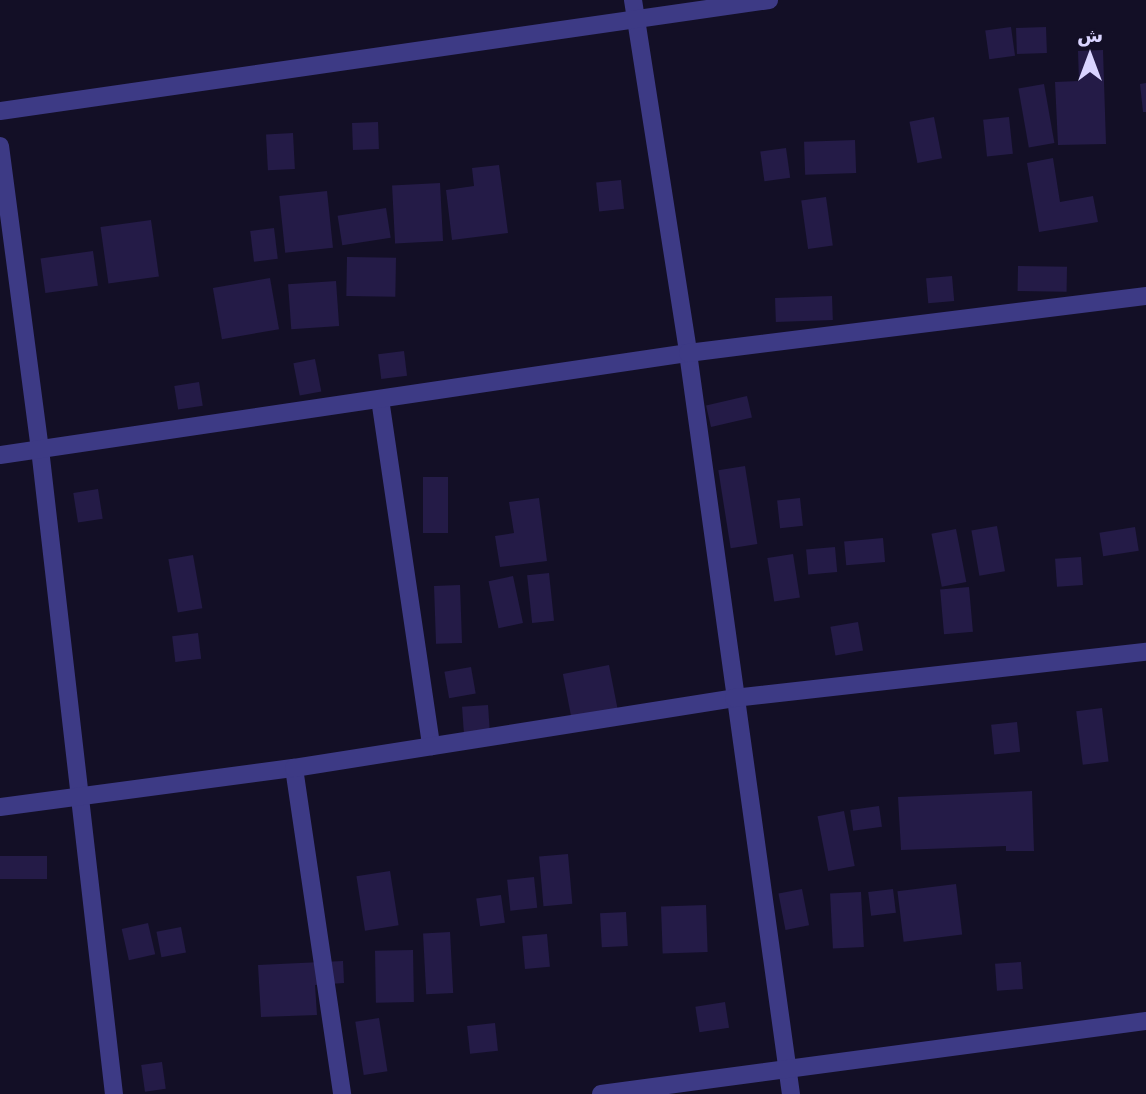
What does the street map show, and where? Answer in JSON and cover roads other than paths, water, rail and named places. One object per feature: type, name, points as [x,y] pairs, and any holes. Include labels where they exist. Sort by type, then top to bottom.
[{"type":"street","points":[[0,111],[634,9],[769,0]]},
{"type":"street","points":[[634,9],[688,353],[791,1094]]},
{"type":"street","points":[[0,146],[40,449],[114,1094]]},
{"type":"street","points":[[0,455],[688,353],[1146,296]]},
{"type":"street","points":[[380,399],[431,746]]},
{"type":"street","points":[[0,807],[294,768],[734,698],[1146,652]]},
{"type":"street","points":[[294,768],[342,1094]]},
{"type":"street","points":[[601,1094],[1146,1021]]}]
